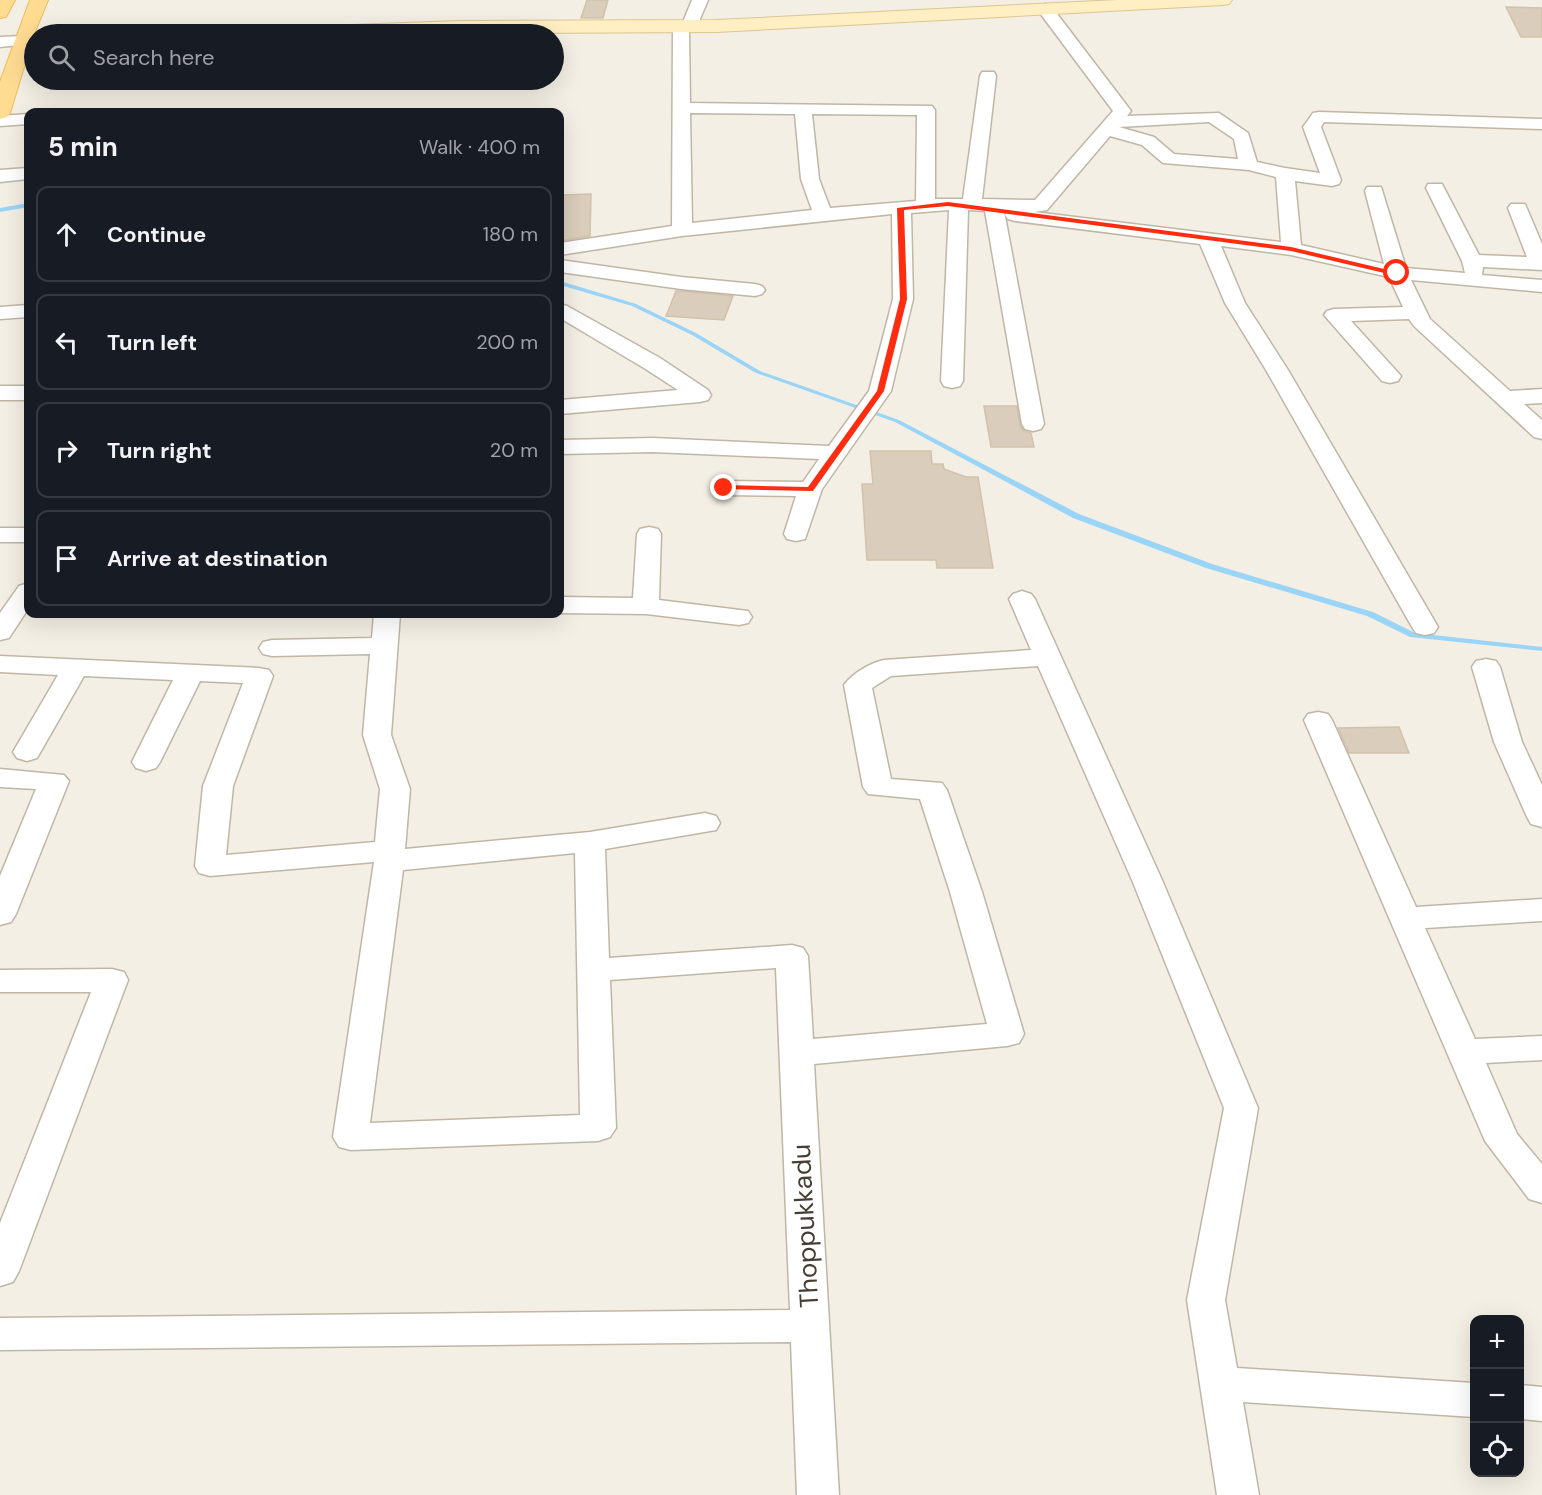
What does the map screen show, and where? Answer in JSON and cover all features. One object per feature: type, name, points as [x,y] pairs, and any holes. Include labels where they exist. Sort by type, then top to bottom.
[{"type":"main road","points":[[0,13],[6,0]]},
{"type":"main road","points":[[0,37],[17,0]]},
{"type":"main road","points":[[33,24],[39,0]]},
{"type":"main road","points":[[0,113],[24,53]]},
{"type":"street","points":[[682,230],[685,26],[700,0]]},
{"type":"street","points":[[564,30],[685,26],[1043,4],[1223,0]]},
{"type":"street","points":[[564,248],[682,230],[823,214],[925,206],[1040,206],[1122,111],[1043,4]]},
{"type":"street","points":[[0,42],[24,41]]},
{"type":"street","points":[[952,381],[960,205],[988,76]]},
{"type":"street","points":[[682,108],[926,110],[925,206]]},
{"type":"street","points":[[803,109],[810,178],[823,214]]},
{"type":"street","points":[[1109,125],[1213,117],[1242,137],[1249,165]]},
{"type":"street","points":[[1109,125],[1148,141],[1169,159],[1249,165],[1285,174],[1332,180],[1312,128],[1319,117],[1542,124]]},
{"type":"street","points":[[0,121],[24,119]]},
{"type":"street","points":[[0,176],[24,174]]},
{"type":"street","points":[[1285,174],[1291,249]]},
{"type":"street","points":[[1435,188],[1474,271]]},
{"type":"street","points":[[1374,190],[1397,273],[1421,322],[1542,432]]},
{"type":"street","points":[[960,205],[1291,249],[1397,273],[1474,271],[1541,264],[1518,208]]},
{"type":"street","points":[[796,534],[810,489],[880,391],[903,299],[901,208]]},
{"type":"street","points":[[994,211],[1033,424]]},
{"type":"street","points":[[1208,238],[1235,303],[1277,370],[1425,627]]},
{"type":"street","points":[[564,267],[664,281],[755,290]]},
{"type":"street","points":[[1474,271],[1542,286]]},
{"type":"street","points":[[0,313],[24,311]]},
{"type":"street","points":[[564,312],[652,363],[700,395],[564,407]]},
{"type":"street","points":[[1390,376],[1334,315],[1417,313]]},
{"type":"street","points":[[0,393],[24,393]]},
{"type":"street","points":[[1504,398],[1542,396]]},
{"type":"street","points":[[564,447],[653,445],[835,453]]},
{"type":"street","points":[[724,488],[810,489]]},
{"type":"street","points":[[646,606],[649,534]]},
{"type":"street","points":[[0,535],[24,535]]},
{"type":"street","points":[[0,632],[24,597]]},
{"type":"street","points":[[1022,599],[1147,880],[1241,1108],[1206,1300],[1238,1495]]},
{"type":"street","points":[[564,605],[646,606],[739,617]]},
{"type":"street","points":[[387,618],[377,735],[395,789],[389,856],[351,1137],[598,1128],[590,842]]},
{"type":"street","points":[[272,648],[385,646]]},
{"type":"street","points":[[797,1053],[1007,1034],[966,892],[932,790],[878,786],[858,685],[884,668],[1048,657]]},
{"type":"street","points":[[0,664],[259,676],[218,786],[210,866],[590,842],[705,823]]},
{"type":"street","points":[[1486,667],[1508,742],[1542,817]]},
{"type":"street","points":[[27,752],[75,668]]},
{"type":"street","points":[[146,762],[190,673]]},
{"type":"street","points":[[1318,720],[1503,1141],[1542,1189]]},
{"type":"street","points":[[0,778],[54,781],[0,914]]},
{"type":"street","points":[[1405,918],[1542,910]]},
{"type":"street","name":"Thoppukkadu","points":[[594,970],[792,956],[818,1495]]},
{"type":"street","points":[[0,981],[112,980],[0,1271]]},
{"type":"street","points":[[1464,1052],[1542,1048]]},
{"type":"street","points":[[0,1334],[810,1326]]},
{"type":"street","points":[[1220,1384],[1470,1400]]},
{"type":"street","points":[[1524,1402],[1542,1404]]},
{"type":"building","points":[[587,0],[608,0],[603,18],[581,18]]},
{"type":"building","points":[[1506,7],[1542,8],[1542,37],[1521,37]]},
{"type":"building","points":[[591,194],[590,236],[564,240],[564,195]]},
{"type":"building","points":[[676,291],[733,296],[724,320],[666,316]]},
{"type":"building","points":[[984,406],[1017,406],[1020,425],[1024,431],[1031,433],[1034,447],[991,447]]},
{"type":"building","points":[[870,451],[931,451],[932,464],[943,464],[944,469],[966,477],[978,477],[993,568],[937,568],[936,560],[867,560],[862,484],[873,484]]},
{"type":"building","points":[[1399,727],[1409,753],[1349,753],[1338,728]]},
{"type":"waterway","points":[[0,210],[24,206]]},
{"type":"waterway","points":[[564,284],[634,305],[694,334],[758,372],[897,421],[1076,516],[1209,566],[1370,614],[1413,635],[1542,649]]},
{"type":"route","points":[[724,488],[810,489],[880,391],[903,299],[901,208],[948,204],[1025,216],[1291,249],[1397,273]]}]
